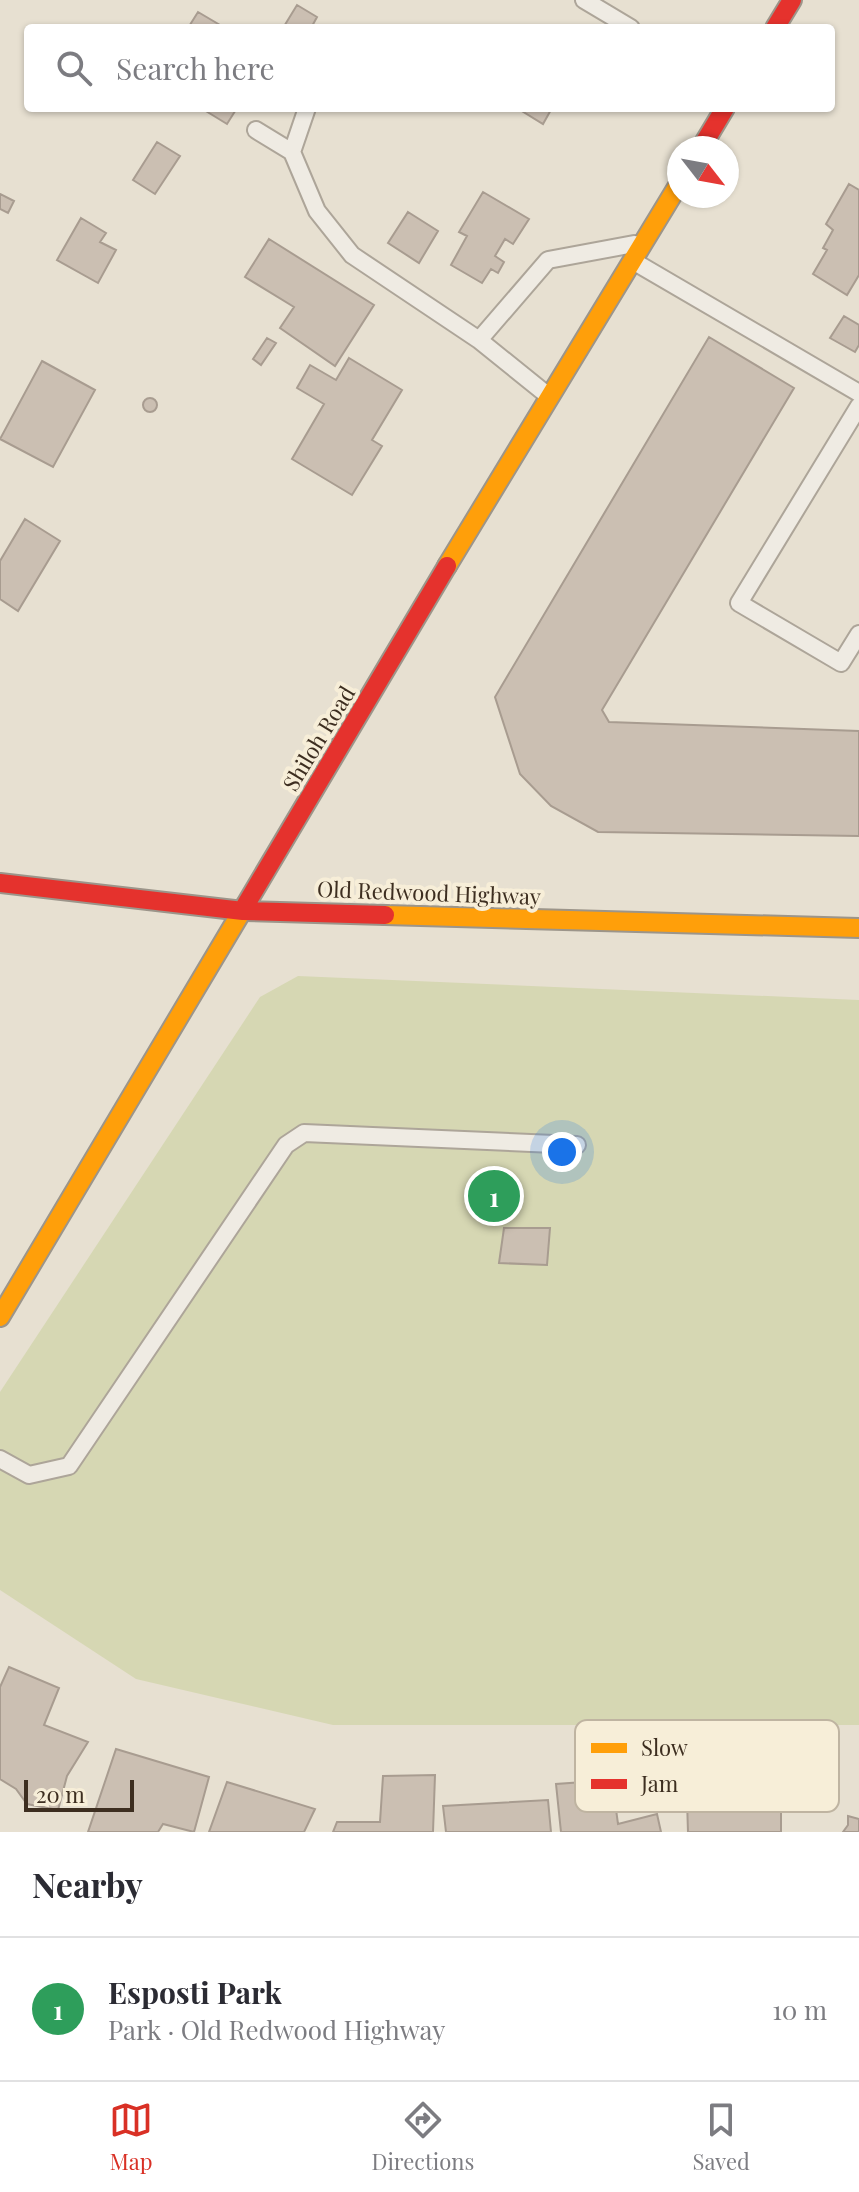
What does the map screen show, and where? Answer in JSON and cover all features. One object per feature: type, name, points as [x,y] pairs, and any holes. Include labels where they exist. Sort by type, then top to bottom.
[{"type":"main road","points":[[777,24],[792,0]]},
{"type":"main road","points":[[708,136],[723,112]]},
{"type":"main road","name":"Shiloh Road","points":[[0,1317],[548,396],[667,203]]},
{"type":"main road","name":"Old Redwood Highway","points":[[0,883],[243,911],[859,928]]},
{"type":"lane","points":[[584,0],[624,24]]},
{"type":"lane","points":[[292,152],[306,112]]},
{"type":"lane","points":[[256,130],[292,152],[317,211],[352,255],[479,340],[548,396]]},
{"type":"lane","points":[[479,340],[548,260],[643,242]]},
{"type":"lane","points":[[632,260],[859,393]]},
{"type":"lane","points":[[859,406],[739,603],[841,663],[859,634]]},
{"type":"lane","points":[[0,1459],[29,1475],[69,1466],[286,1145],[304,1133],[577,1145]]},
{"type":"green space","points":[[298,976],[859,1000],[859,1725],[839,1725],[839,1720],[575,1720],[575,1725],[333,1725],[136,1679],[0,1590],[0,1392],[260,997]]},
{"type":"building","points":[[297,5],[317,17],[313,24],[285,24]]},
{"type":"building","points":[[198,12],[218,24],[190,24]]},
{"type":"building","points":[[208,112],[234,112],[227,124]]},
{"type":"building","points":[[524,112],[550,112],[543,124]]},
{"type":"building","points":[[157,142],[180,156],[155,194],[133,180]]},
{"type":"building","points":[[849,184],[859,190],[859,275],[847,295],[813,274],[827,250],[823,248],[833,230],[826,224]]},
{"type":"building","points":[[483,192],[529,219],[513,244],[505,239],[495,256],[504,262],[498,273],[491,269],[482,283],[451,265],[467,236],[459,232]]},
{"type":"building","points":[[0,194],[14,201],[8,213],[0,209]]},
{"type":"building","points":[[408,212],[438,231],[419,263],[388,243]]},
{"type":"building","points":[[81,218],[106,233],[100,242],[116,250],[98,283],[57,260]]},
{"type":"building","points":[[269,239],[374,305],[335,366],[280,328],[294,307],[245,277]]},
{"type":"building","points":[[844,316],[859,325],[859,345],[855,352],[830,338]]},
{"type":"building","points":[[709,337],[794,388],[602,710],[609,722],[859,731],[859,836],[598,832],[551,806],[520,774],[495,697]]},
{"type":"building","points":[[267,338],[276,343],[261,365],[253,359]]},
{"type":"building","points":[[349,358],[402,390],[372,440],[382,446],[352,495],[292,459],[324,404],[297,388],[310,365],[336,380]]},
{"type":"building","points":[[42,361],[95,390],[53,467],[0,439]]},
{"type":"building","points":[[150,398],[157,405],[150,412],[143,405]]},
{"type":"building","points":[[25,519],[60,541],[18,611],[0,599],[0,561]]},
{"type":"building","points":[[504,1228],[550,1228],[547,1265],[499,1263]]},
{"type":"building","points":[[9,1667],[59,1688],[44,1725],[88,1742],[67,1776],[58,1810],[27,1804],[16,1789],[0,1779],[0,1687]]},
{"type":"building","points":[[116,1749],[209,1777],[194,1832],[163,1824],[158,1832],[88,1832]]},
{"type":"building","points":[[435,1775],[433,1832],[333,1832],[337,1822],[380,1822],[383,1776]]},
{"type":"building","points":[[227,1782],[315,1809],[304,1832],[209,1832]]},
{"type":"building","points":[[575,1783],[575,1812],[616,1812],[618,1824],[657,1814],[661,1832],[561,1832],[556,1784]]},
{"type":"building","points":[[548,1800],[551,1832],[446,1832],[443,1806]]},
{"type":"building","points":[[687,1812],[781,1812],[781,1832],[688,1832]]},
{"type":"building","points":[[848,1816],[859,1819],[859,1832],[843,1832],[848,1825]]},
{"type":"traffic: slow","points":[[447,566],[667,204]]},
{"type":"traffic: slow","points":[[0,1317],[245,906]]},
{"type":"traffic: slow","points":[[385,915],[859,928]]},
{"type":"traffic: jam","points":[[777,24],[792,0]]},
{"type":"traffic: jam","points":[[708,136],[723,112]]},
{"type":"traffic: jam","points":[[245,906],[447,566]]},
{"type":"traffic: jam","points":[[0,883],[243,911],[385,915]]},
{"type":"place","name":"Esposti Park","points":[[494,1196]]}]
